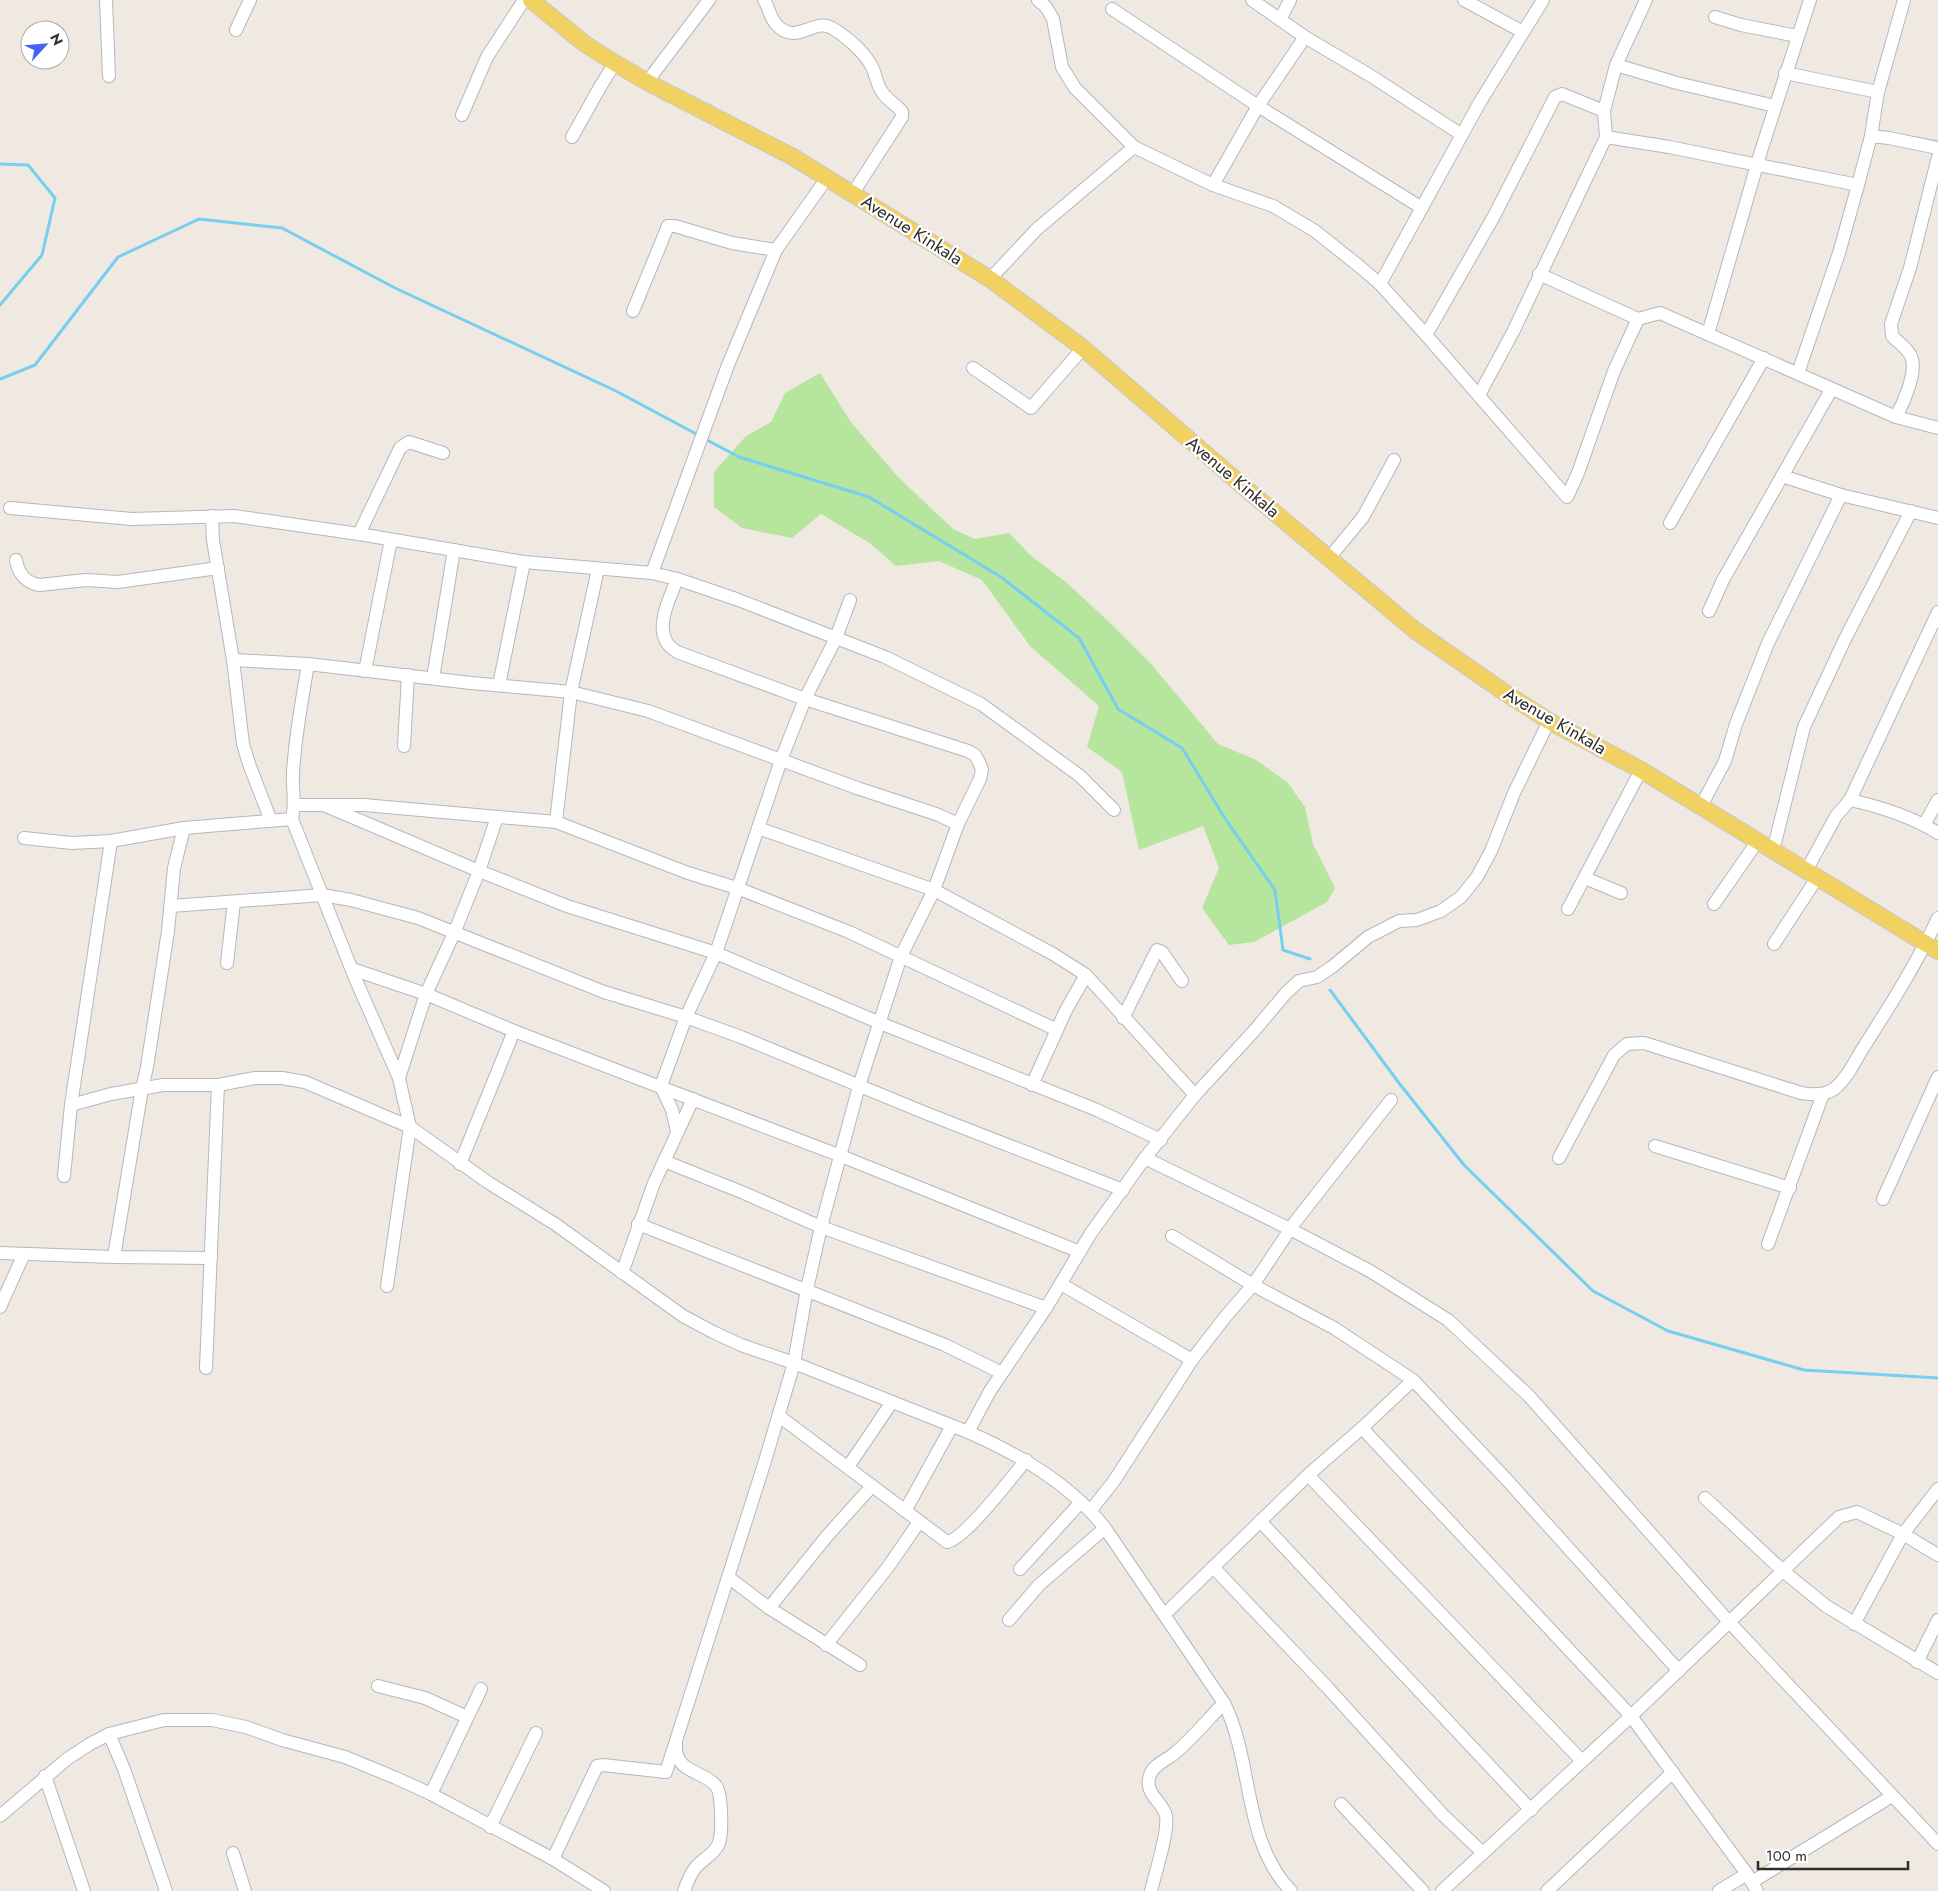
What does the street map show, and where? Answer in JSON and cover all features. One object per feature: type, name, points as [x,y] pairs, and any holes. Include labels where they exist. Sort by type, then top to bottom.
[{"type":"main road","name":"Avenue Kinkala","points":[[531,0],[585,44],[615,63],[647,82],[793,157],[990,278],[1083,348],[1237,481],[1416,631],[1494,685],[1549,721],[1640,770],[1932,947]]},
{"type":"street","points":[[106,0],[109,76]]},
{"type":"street","points":[[236,30],[250,0]]},
{"type":"street","points":[[462,115],[487,57],[524,0]]},
{"type":"street","points":[[647,82],[710,0]]},
{"type":"street","points":[[764,0],[774,22],[789,33],[801,32],[824,25],[839,33],[864,55],[872,66],[881,91],[902,112],[902,117],[852,193]]},
{"type":"street","points":[[1038,0],[1046,7],[1053,19],[1062,67],[1075,88],[1134,147],[1212,186],[1273,206],[1314,231],[1380,284],[1567,497],[1578,473],[1614,371],[1638,319]]},
{"type":"street","points":[[1252,0],[1305,37],[1371,76],[1462,135]]},
{"type":"street","points":[[1280,20],[1290,0]]},
{"type":"street","points":[[1464,0],[1523,32]]},
{"type":"street","points":[[1380,284],[1462,135],[1543,0]]},
{"type":"street","points":[[1479,395],[1514,332],[1539,274],[1558,239],[1606,137],[1604,111],[1616,65],[1646,0]]},
{"type":"street","points":[[1708,334],[1785,73],[1810,0]]},
{"type":"street","points":[[1798,373],[1839,253],[1871,136],[1878,92],[1904,0]]},
{"type":"street","points":[[1112,9],[1258,106],[1422,208]]},
{"type":"street","points":[[1715,17],[1797,36]]},
{"type":"street","points":[[1212,186],[1258,106],[1305,37]]},
{"type":"street","points":[[572,138],[615,63]]},
{"type":"street","points":[[1616,65],[1677,83],[1775,106]]},
{"type":"street","points":[[1785,73],[1878,92]]},
{"type":"street","points":[[1426,335],[1494,216],[1555,97],[1562,94],[1604,111]]},
{"type":"street","points":[[1871,136],[1938,148]]},
{"type":"street","points":[[1606,137],[1669,147],[1858,185]]},
{"type":"street","points":[[990,278],[1038,229],[1134,147]]},
{"type":"street","points":[[1896,417],[1910,385],[1913,360],[1908,352],[1892,336],[1891,324],[1910,268],[1938,157]]},
{"type":"street","points":[[652,573],[728,365],[776,250],[828,178]]},
{"type":"street","points":[[633,311],[668,226],[676,226],[732,243],[776,250]]},
{"type":"street","points":[[1539,274],[1638,319],[1660,313],[1798,373],[1831,390],[1896,417],[1938,428]]},
{"type":"street","points":[[973,368],[1031,408],[1083,348]]},
{"type":"street","points":[[1670,523],[1764,358]]},
{"type":"street","points":[[1708,612],[1723,580],[1831,390]]},
{"type":"street","points":[[359,534],[400,448],[404,444],[409,442],[443,453]]},
{"type":"street","points":[[1330,557],[1363,517],[1394,460]]},
{"type":"street","points":[[1782,476],[1842,494],[1938,518]]},
{"type":"street","points":[[1700,808],[1725,762],[1736,724],[1768,643],[1842,494]]},
{"type":"street","points":[[10,508],[132,519],[212,516],[264,520],[524,562],[652,573],[677,579],[736,599],[885,657],[981,704],[1080,776],[1114,810]]},
{"type":"street","points":[[1773,851],[1804,727],[1845,639],[1911,511]]},
{"type":"street","points":[[212,516],[213,540],[233,660],[243,744],[248,764],[271,821]]},
{"type":"street","points":[[366,671],[391,540]]},
{"type":"street","points":[[432,678],[454,550]]},
{"type":"street","points":[[16,560],[17,568],[24,578],[32,584],[39,585],[86,580],[118,582],[218,568]]},
{"type":"street","points":[[499,685],[524,562]]},
{"type":"street","points":[[556,822],[571,692],[598,569]]},
{"type":"street","points":[[553,1860],[597,1766],[603,1765],[666,1772],[779,1416],[794,1363],[807,1289],[821,1227],[859,1086],[901,956],[934,890],[958,824],[980,779],[982,770],[975,755],[968,751],[805,699],[678,652],[667,643],[662,632],[663,621],[677,579]]},
{"type":"street","points":[[677,1131],[672,1110],[661,1086],[686,1017],[716,953],[781,760],[805,699],[836,638],[850,600]]},
{"type":"street","points":[[1774,944],[1811,874],[1836,816],[1850,800],[1938,612]]},
{"type":"street","points":[[233,660],[308,664],[571,692],[648,712],[909,804],[958,824]]},
{"type":"street","points":[[308,664],[292,775],[295,805],[292,819],[352,969],[399,1078],[410,1127],[387,1286]]},
{"type":"street","points":[[404,746],[408,675]]},
{"type":"street","points":[[968,1432],[979,1408],[1046,1308],[1080,1252],[1145,1158],[1195,1095],[1254,1031],[1286,992],[1299,981],[1317,977],[1368,938],[1399,920],[1417,920],[1440,911],[1460,897],[1477,877],[1491,851],[1514,793],[1549,721]]},
{"type":"street","points":[[1568,909],[1640,770]]},
{"type":"street","points":[[1850,800],[1882,807],[1924,825],[1938,834]]},
{"type":"street","points":[[1924,825],[1938,800]]},
{"type":"street","points":[[295,805],[373,806],[556,822],[688,873],[737,888],[848,932],[1057,1030]]},
{"type":"street","points":[[326,806],[567,906],[716,953],[880,1023],[1097,1110],[1161,1140]]},
{"type":"street","points":[[399,1078],[426,994],[455,931],[479,871],[497,817]]},
{"type":"street","points":[[24,838],[72,843],[111,841],[184,828],[292,819]]},
{"type":"street","points":[[114,1257],[147,1067],[171,906],[174,868],[184,828]]},
{"type":"street","points":[[758,828],[934,890],[1018,934],[1086,975],[1123,1018],[1180,1076],[1195,1095]]},
{"type":"street","points":[[64,1176],[71,1105],[111,841]]},
{"type":"street","points":[[1714,904],[1757,842]]},
{"type":"street","points":[[1585,878],[1621,893]]},
{"type":"street","points":[[171,906],[323,895],[375,906],[455,931],[604,992],[686,1017],[741,1037],[859,1086],[1123,1190]]},
{"type":"street","points":[[227,964],[234,902]]},
{"type":"street","points":[[1559,1158],[1614,1055],[1627,1044],[1644,1043],[1801,1093],[1813,1095],[1823,1094],[1832,1090],[1844,1079],[1932,947],[1938,918]]},
{"type":"street","points":[[1123,1018],[1157,950],[1162,952],[1182,981]]},
{"type":"street","points":[[352,969],[426,994],[514,1031],[841,1156],[1080,1252]]},
{"type":"street","points":[[1032,1085],[1066,1010],[1086,975]]},
{"type":"street","points":[[460,1164],[514,1031]]},
{"type":"street","points":[[1883,1200],[1938,1077]]},
{"type":"street","points":[[71,1105],[111,1094],[163,1085],[218,1085],[255,1078],[282,1078],[305,1082],[410,1127],[460,1164],[555,1224],[683,1316],[713,1332],[741,1345],[794,1363],[968,1432],[1026,1460],[1046,1473],[1086,1506],[1105,1528],[1224,1703],[1235,1731],[1252,1810],[1267,1858],[1275,1872],[1291,1891]]},
{"type":"street","points":[[206,1368],[218,1085]]},
{"type":"street","points":[[1768,1244],[1823,1094]]},
{"type":"street","points":[[622,1273],[638,1224],[677,1131],[693,1099]]},
{"type":"street","points":[[1020,1569],[1114,1481],[1192,1360],[1253,1285],[1290,1230],[1391,1100]]},
{"type":"street","points":[[1655,1146],[1790,1188]]},
{"type":"street","points":[[1145,1158],[1370,1271],[1448,1320],[1529,1396],[1730,1623],[1938,1844]]},
{"type":"street","points":[[664,1161],[744,1193],[821,1227],[1046,1308]]},
{"type":"street","points":[[638,1224],[945,1345],[1002,1373]]},
{"type":"street","points":[[1172,1236],[1253,1285],[1334,1328],[1413,1380],[1508,1480],[1679,1671]]},
{"type":"street","points":[[0,1253],[211,1258]]},
{"type":"street","points":[[0,1307],[24,1254]]},
{"type":"street","points":[[1061,1284],[1192,1360]]},
{"type":"street","points":[[1165,1614],[1308,1475],[1413,1380]]},
{"type":"street","points":[[848,1467],[892,1402]]},
{"type":"street","points":[[779,1416],[947,1542],[955,1540],[987,1507],[1026,1460]]},
{"type":"street","points":[[905,1511],[952,1426]]},
{"type":"street","points":[[1362,1428],[1632,1716],[1752,1883]]},
{"type":"street","points":[[1308,1475],[1582,1761]]},
{"type":"street","points":[[769,1608],[827,1536],[872,1486]]},
{"type":"street","points":[[1854,1624],[1903,1534],[1938,1489]]},
{"type":"street","points":[[1705,1498],[1783,1571],[1826,1606],[1938,1673]]},
{"type":"street","points":[[1442,1891],[1632,1716],[1839,1517],[1857,1512],[1903,1534],[1938,1555]]},
{"type":"street","points":[[1260,1521],[1531,1810]]},
{"type":"street","points":[[826,1645],[888,1566],[919,1522]]},
{"type":"street","points":[[1009,1620],[1039,1586],[1105,1528]]},
{"type":"street","points":[[1213,1567],[1327,1687],[1436,1808],[1483,1853]]},
{"type":"street","points":[[728,1577],[769,1608],[860,1665]]},
{"type":"street","points":[[1917,1662],[1938,1620]]},
{"type":"street","points":[[378,1686],[425,1698],[467,1717]]},
{"type":"street","points":[[431,1794],[481,1689]]},
{"type":"street","points":[[1152,1891],[1167,1824],[1165,1812],[1150,1792],[1148,1782],[1150,1774],[1156,1767],[1175,1753],[1224,1703]]},
{"type":"street","points":[[0,1816],[45,1776],[90,1744],[109,1734],[164,1720],[212,1720],[246,1727],[282,1740],[345,1757],[431,1794],[553,1860],[604,1891]]},
{"type":"street","points":[[490,1827],[536,1733]]},
{"type":"street","points":[[109,1734],[124,1769],[166,1891]]},
{"type":"street","points":[[677,1735],[676,1750],[679,1760],[692,1771],[714,1784],[719,1793],[720,1840],[711,1855],[695,1868],[688,1879],[684,1891]]},
{"type":"street","points":[[1547,1891],[1673,1772]]},
{"type":"street","points":[[45,1776],[84,1891]]},
{"type":"street","points":[[1719,1891],[1752,1883],[1892,1796]]},
{"type":"street","points":[[1341,1804],[1422,1891]]},
{"type":"street","points":[[233,1853],[245,1891]]},
{"type":"green space","points":[[820,373],[850,421],[898,477],[953,529],[975,539],[1009,533],[1030,555],[1067,583],[1151,664],[1218,744],[1256,760],[1288,783],[1305,807],[1313,844],[1335,888],[1327,902],[1254,942],[1229,945],[1202,908],[1219,868],[1203,826],[1139,850],[1122,772],[1087,747],[1099,706],[1030,646],[982,580],[939,561],[896,566],[871,544],[821,514],[792,538],[742,528],[714,507],[714,472],[746,436],[771,422],[785,393]]},
{"type":"waterway","points":[[0,164],[28,165],[55,198],[42,255],[0,305]]},
{"type":"waterway","points":[[0,379],[35,365],[118,257],[199,219],[282,228],[395,288],[616,391],[700,436]]},
{"type":"waterway","points":[[705,439],[739,457],[869,497],[1001,577],[1079,638],[1118,709],[1182,748],[1226,820],[1275,890],[1283,950],[1310,959]]},
{"type":"waterway","points":[[1330,990],[1399,1083],[1464,1165],[1593,1291],[1668,1331],[1804,1370],[1938,1378]]}]
